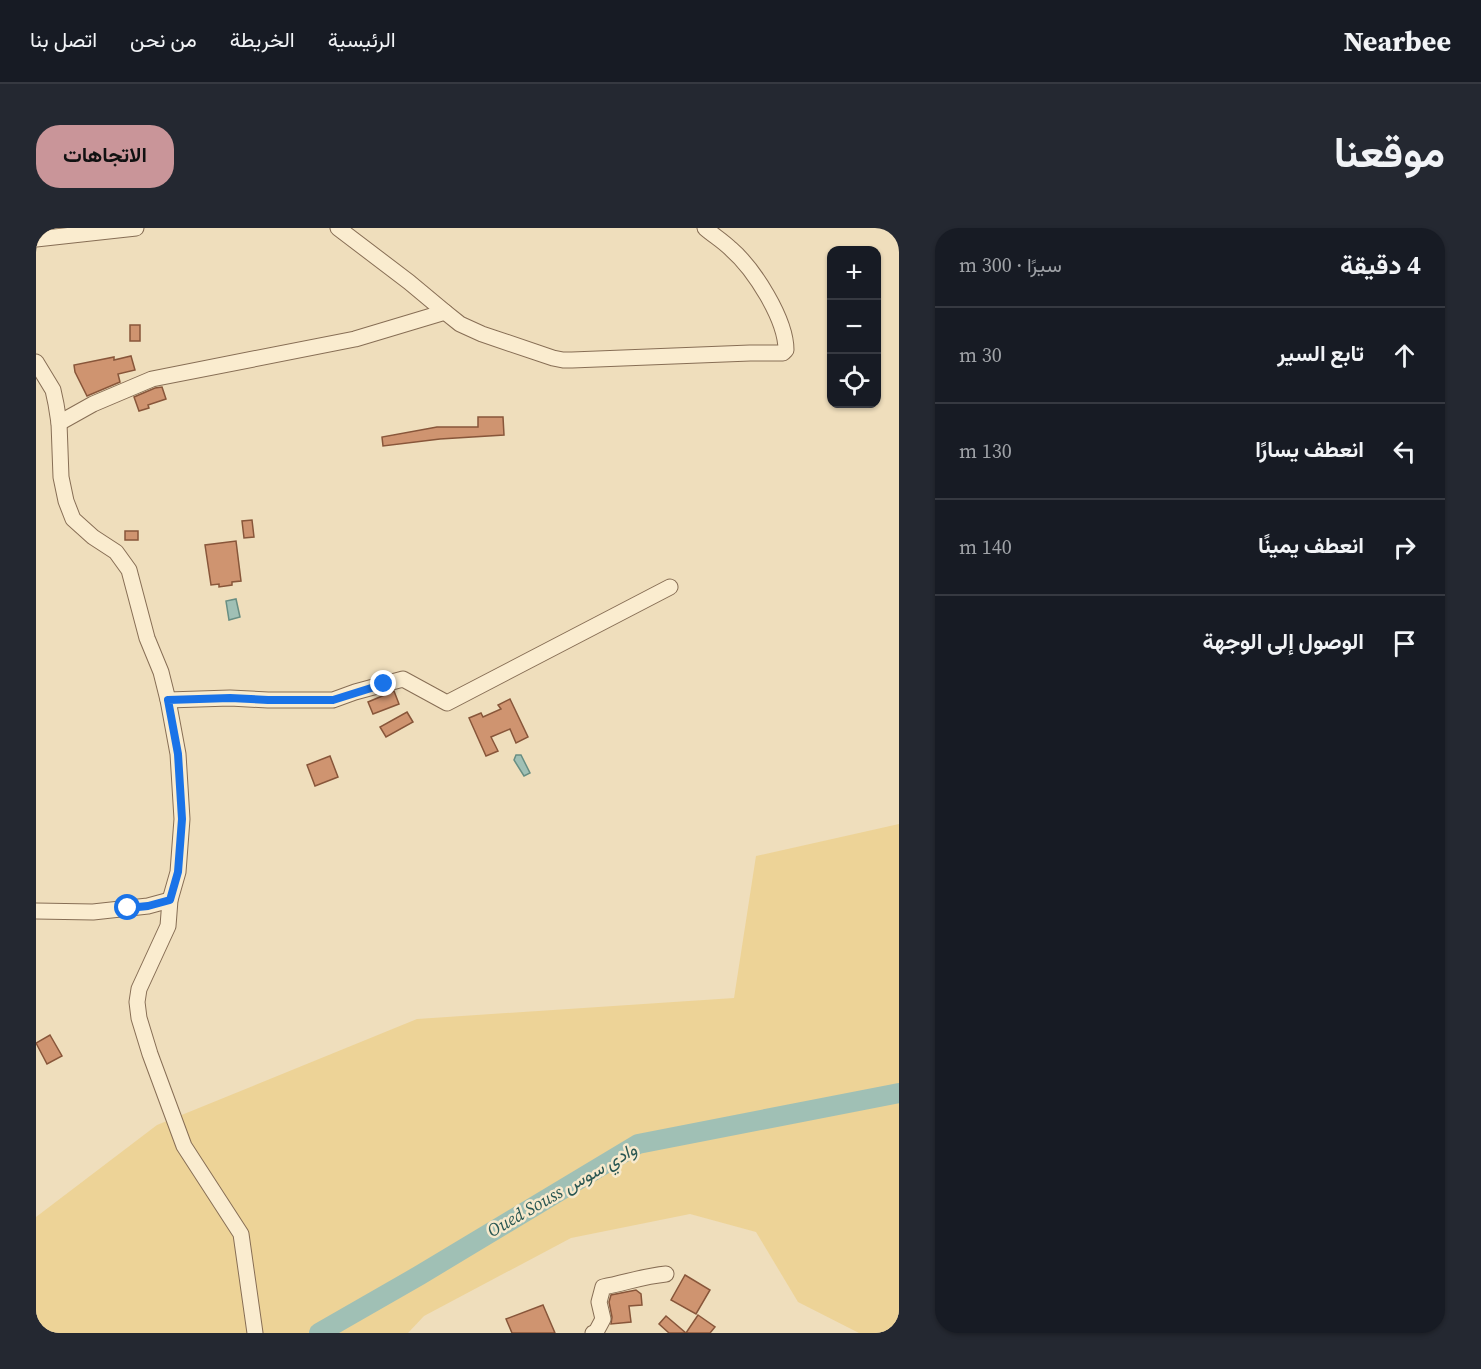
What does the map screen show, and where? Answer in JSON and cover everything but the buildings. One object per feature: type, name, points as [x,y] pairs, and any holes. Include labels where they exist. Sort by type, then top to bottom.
[{"type":"street","points":[[36,239],[136,228]]},
{"type":"street","points":[[338,228],[460,324],[538,354],[563,360],[750,353],[783,354],[786,350],[785,335],[777,314],[750,270],[731,249],[705,228]]},
{"type":"street","points":[[59,423],[93,404],[152,379],[356,339],[445,312]]},
{"type":"street","points":[[36,362],[53,390],[59,423],[61,477],[73,519],[93,537],[116,552],[129,570],[147,639],[161,672],[168,700],[178,754],[182,819],[178,872],[170,900],[168,926],[139,989],[137,1002],[139,1018],[184,1146],[241,1234],[255,1333]]},
{"type":"street","points":[[168,700],[230,698],[333,700],[403,679],[447,703],[670,587]]},
{"type":"street","points":[[36,911],[93,912],[148,906],[170,900]]},
{"type":"street","points":[[594,1333],[597,1332],[603,1319],[599,1302],[603,1287],[666,1274]]},
{"type":"sand","points":[[899,824],[899,1333],[859,1333],[798,1302],[756,1232],[690,1214],[571,1238],[424,1316],[408,1333],[36,1333],[36,1217],[157,1125],[417,1019],[734,998],[756,856]]},
{"type":"water","points":[[236,599],[240,617],[229,620],[226,601]]},
{"type":"water","points":[[516,755],[521,755],[530,773],[524,776],[514,760]]},
{"type":"waterway","name":"Oued Souss وادي سوس","points":[[319,1333],[638,1144],[899,1093]]},
{"type":"route","points":[[128,908],[170,900],[178,872],[182,819],[178,754],[168,700],[230,698],[333,700],[384,684]]}]
